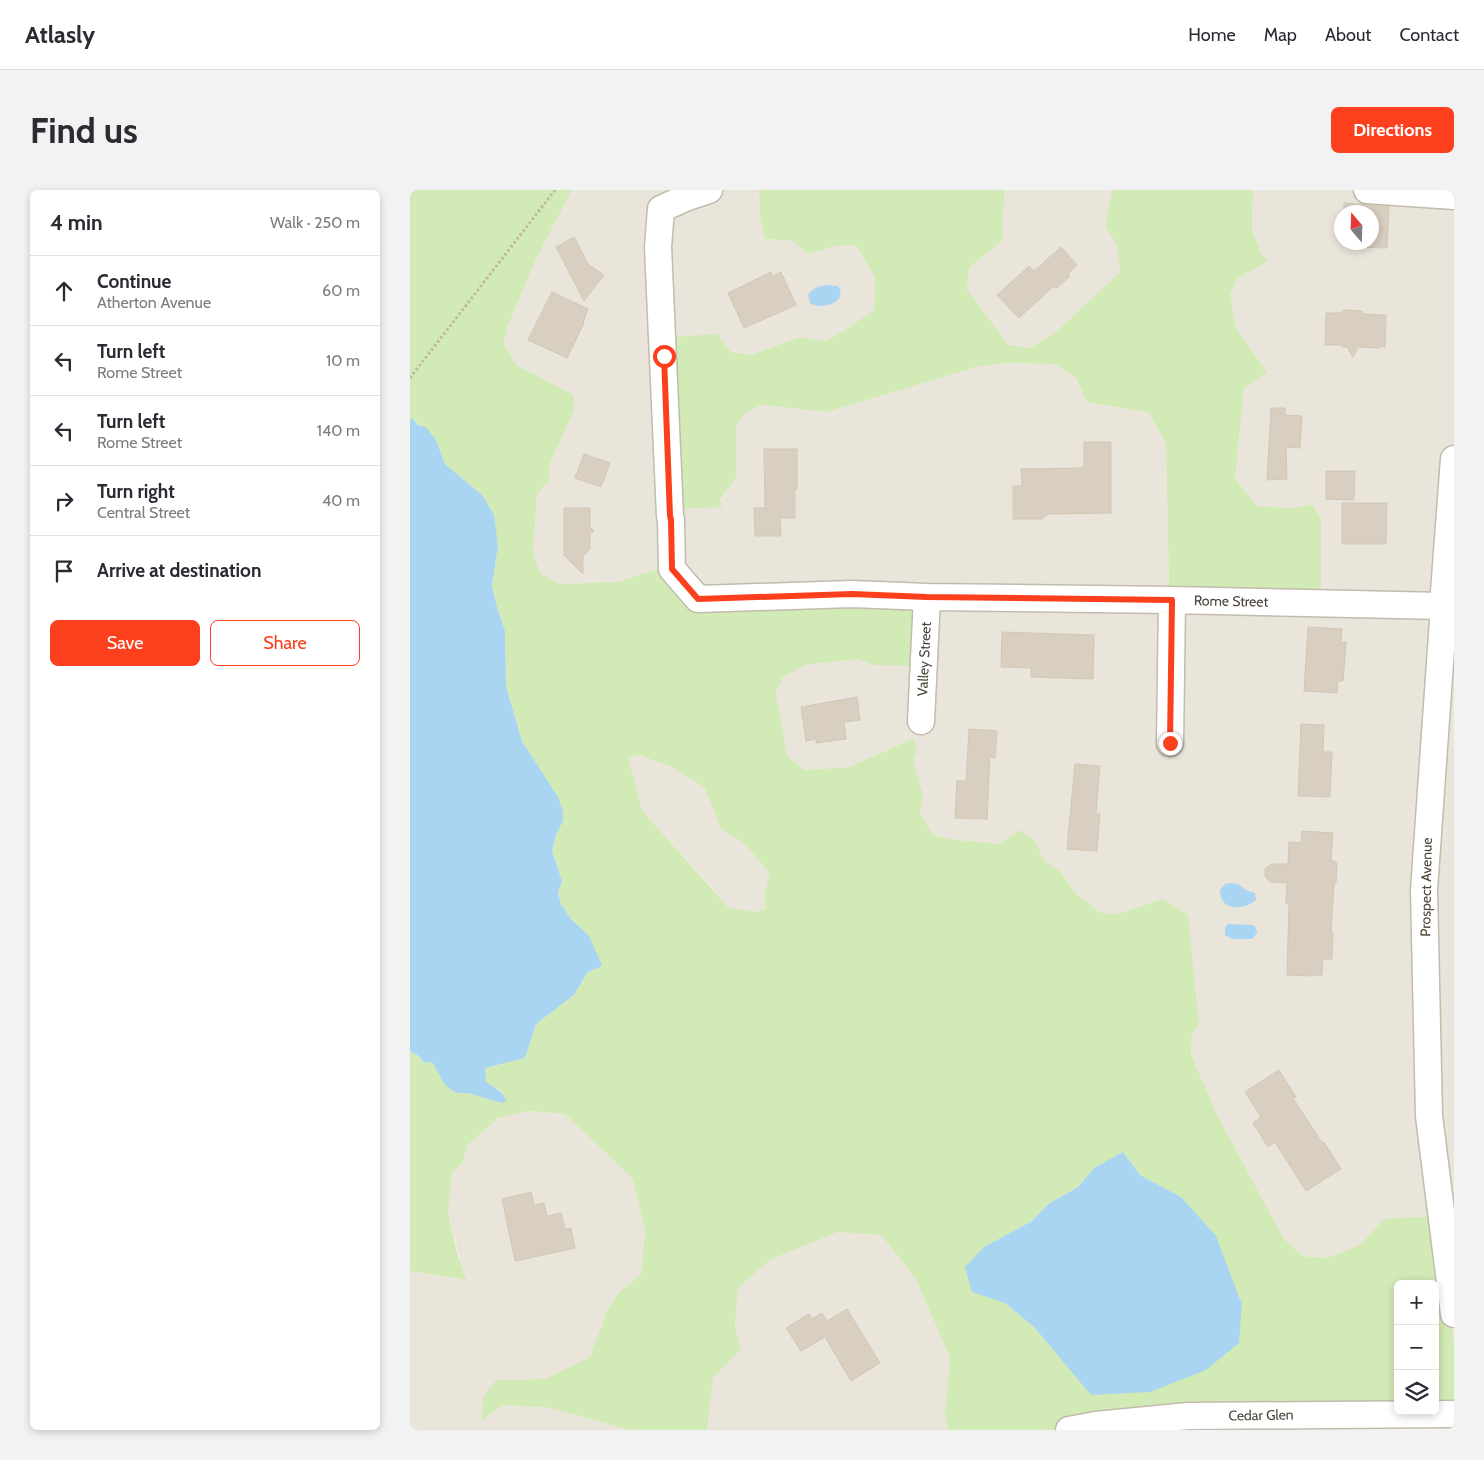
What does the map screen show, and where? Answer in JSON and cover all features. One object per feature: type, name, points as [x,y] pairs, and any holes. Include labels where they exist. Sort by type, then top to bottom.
[{"type":"street","name":"Rome Street","points":[[709,190],[661,209],[658,247],[672,569],[698,599],[852,594],[1444,606]]},
{"type":"street","points":[[1367,190],[1454,196]]},
{"type":"street","name":"Prospect Avenue","points":[[1454,459],[1424,890],[1430,1116],[1454,1314]]},
{"type":"street","name":"Valley Street","points":[[921,721],[927,597]]},
{"type":"street","points":[[1170,743],[1172,600]]},
{"type":"street","name":"Cedar Glen","points":[[1069,1430],[1096,1425],[1188,1416],[1454,1414]]},
{"type":"path","points":[[410,378],[555,190]]},
{"type":"shaded area","points":[[572,190],[759,190],[760,218],[765,239],[793,241],[808,254],[840,245],[857,246],[875,276],[874,310],[842,332],[824,341],[799,337],[751,355],[731,352],[720,501],[736,478],[736,425],[745,413],[762,405],[827,412],[980,366],[1009,363],[1055,364],[1076,378],[1087,402],[1149,413],[1166,443],[1169,588],[1321,518],[1312,504],[1292,508],[1257,506],[1235,479],[1244,388],[1266,372],[1236,329],[1230,293],[1238,278],[1267,261],[1262,255],[1252,230],[1253,190],[1454,190],[1454,1344],[1441,1226],[1384,1219],[1360,1245],[1327,1258],[1303,1256],[1284,1239],[1216,1113],[1191,1054],[1192,1034],[1162,899],[1118,914],[1101,913],[1076,894],[1061,872],[1045,861],[1034,840],[999,844],[948,839],[933,835],[920,813],[923,795],[913,760],[917,751],[914,738],[849,767],[804,770],[787,755],[776,693],[782,678],[805,665],[858,659],[874,665],[699,598],[666,566],[614,583],[559,584],[541,574],[533,553],[537,494],[549,481],[550,464],[574,410],[574,396],[516,365],[504,344],[507,328],[536,259]]},
{"type":"shaded area","points":[[1005,190],[1112,190],[1105,226],[1117,245],[1121,272],[1055,333],[1029,348],[1008,346],[967,289],[968,268],[1004,239],[1002,224]]},
{"type":"shaded area","points":[[639,755],[674,768],[705,788],[721,829],[744,843],[770,875],[764,894],[766,908],[756,912],[729,908],[642,810],[628,757]]},
{"type":"shaded area","points":[[528,1111],[565,1114],[633,1179],[645,1231],[641,1274],[619,1293],[607,1311],[590,1357],[545,1379],[496,1380],[481,1420],[503,1405],[551,1408],[629,1430],[410,1430],[410,1271],[462,1279],[466,1282],[448,1213],[452,1173],[463,1163],[467,1146],[498,1118]]},
{"type":"shaded area","points":[[838,1232],[881,1235],[916,1279],[950,1358],[945,1414],[948,1430],[707,1430],[713,1378],[741,1349],[735,1326],[738,1288],[770,1260]]},
{"type":"green space","points":[[410,190],[572,190],[536,259],[507,328],[504,344],[516,365],[574,395],[574,410],[550,464],[549,481],[537,494],[533,553],[541,574],[559,584],[614,583],[667,566],[699,598],[917,594],[918,666],[874,665],[858,659],[805,665],[782,678],[776,693],[787,755],[804,770],[849,767],[914,738],[917,751],[913,760],[923,795],[920,813],[933,835],[949,839],[999,844],[1019,830],[1034,840],[1045,861],[1061,872],[1076,894],[1101,913],[1118,914],[1162,899],[1188,915],[1199,1025],[1192,1034],[1191,1054],[1216,1113],[1284,1239],[1303,1256],[1327,1258],[1360,1245],[1384,1219],[1438,1216],[1441,1226],[1454,1343],[1454,1412],[1439,1413],[1439,1280],[1394,1280],[1394,1414],[1285,1418],[1284,1430],[948,1430],[945,1414],[950,1358],[916,1279],[881,1235],[838,1232],[770,1260],[738,1288],[735,1326],[741,1349],[713,1378],[707,1430],[629,1430],[551,1408],[503,1405],[481,1421],[483,1398],[496,1380],[545,1379],[590,1357],[607,1311],[619,1293],[641,1274],[645,1231],[633,1179],[565,1114],[528,1111],[498,1118],[467,1146],[463,1163],[452,1173],[448,1213],[457,1252],[467,1283],[462,1279],[410,1271],[410,1051],[419,1056],[425,1063],[432,1062],[445,1085],[456,1093],[468,1093],[502,1103],[506,1099],[501,1091],[484,1081],[486,1075],[485,1068],[525,1058],[536,1024],[574,995],[587,973],[596,968],[589,936],[571,919],[561,904],[558,893],[562,881],[552,851],[556,835],[563,821],[552,788],[522,741],[506,686],[505,631],[492,586],[498,546],[482,495],[445,464],[436,440],[410,418]],"holes":[[[639,755],[674,768],[705,788],[721,829],[744,843],[770,875],[764,894],[766,908],[756,912],[729,908],[642,810],[628,757]],[[1123,1153],[1140,1175],[1181,1197],[1240,1300],[1092,1395],[1035,1328],[1005,1303],[984,1247],[1032,1221],[1048,1204],[1078,1187],[1094,1168]]]},
{"type":"green space","points":[[759,190],[1005,190],[1002,224],[1004,239],[969,268],[967,289],[1008,345],[1029,348],[1055,333],[1120,272],[1117,245],[1105,226],[1112,190],[1253,190],[1252,230],[1262,255],[1268,261],[1238,278],[1230,293],[1236,329],[1267,372],[1244,388],[1235,479],[1257,506],[1292,508],[1312,504],[1321,518],[1321,600],[1169,588],[1166,443],[1149,413],[1087,402],[1076,378],[1055,364],[1009,363],[980,366],[827,412],[762,405],[745,413],[736,425],[736,478],[720,500],[722,507],[670,509],[673,337],[717,334],[731,352],[751,355],[799,337],[824,341],[842,332],[874,310],[875,277],[857,246],[840,245],[808,254],[793,241],[765,239],[760,218]]},
{"type":"water","points":[[827,285],[838,286],[840,297],[837,301],[833,304],[821,306],[810,303],[808,295],[816,288]]},
{"type":"water","points":[[410,418],[418,425],[426,427],[436,440],[445,464],[482,495],[494,515],[498,546],[492,586],[505,631],[506,686],[522,741],[558,797],[563,812],[563,821],[556,835],[552,851],[562,881],[558,893],[561,904],[571,919],[589,936],[602,965],[587,973],[574,995],[536,1024],[525,1058],[485,1068],[485,1081],[501,1092],[507,1100],[502,1103],[468,1093],[456,1093],[445,1085],[432,1062],[425,1063],[419,1056],[410,1051]]},
{"type":"water","points":[[1225,884],[1238,884],[1246,890],[1255,893],[1256,900],[1245,906],[1233,907],[1228,905],[1221,897],[1220,890]]},
{"type":"water","points":[[1228,924],[1253,925],[1257,933],[1252,939],[1232,939],[1225,935],[1225,927]]},
{"type":"water","points":[[1123,1152],[1140,1175],[1181,1197],[1216,1236],[1242,1301],[1239,1343],[1206,1370],[1150,1392],[1091,1395],[1035,1328],[1005,1303],[972,1292],[965,1267],[984,1247],[1032,1221],[1048,1204],[1078,1187],[1094,1168]]},
{"type":"building","points":[[1344,203],[1366,205],[1344,205]]},
{"type":"building","points":[[1379,206],[1389,207],[1387,248],[1379,248]]},
{"type":"building","points":[[574,237],[588,264],[604,275],[584,301],[556,247]]},
{"type":"building","points":[[1061,247],[1077,265],[1068,274],[1070,276],[1057,288],[1054,286],[1019,318],[997,295],[1029,266],[1034,271]]},
{"type":"building","points":[[771,272],[773,276],[781,272],[796,305],[744,328],[728,293]]},
{"type":"building","points":[[552,292],[588,309],[584,323],[567,358],[528,340]]},
{"type":"building","points":[[1343,310],[1362,311],[1362,314],[1386,315],[1385,347],[1358,347],[1353,357],[1347,347],[1342,347],[1342,345],[1325,345],[1326,313],[1343,313]]},
{"type":"building","points":[[1271,408],[1285,408],[1285,415],[1302,416],[1300,448],[1286,447],[1287,479],[1267,480]]},
{"type":"building","points":[[1084,442],[1111,442],[1111,513],[1048,514],[1042,519],[1013,519],[1013,486],[1022,486],[1021,469],[1084,468]]},
{"type":"building","points":[[764,449],[797,449],[795,518],[780,518],[781,536],[755,536],[754,508],[765,508]]},
{"type":"building","points":[[584,454],[610,463],[601,487],[575,478]]},
{"type":"building","points":[[1326,471],[1355,471],[1354,500],[1326,499]]},
{"type":"building","points":[[1342,503],[1387,503],[1386,544],[1342,544]]},
{"type":"building","points":[[564,508],[590,508],[590,527],[594,531],[590,534],[590,549],[583,556],[583,574],[564,555]]},
{"type":"building","points":[[1308,627],[1342,629],[1341,642],[1346,642],[1343,681],[1338,681],[1337,693],[1304,691]]},
{"type":"building","points":[[1002,632],[1094,635],[1093,679],[1031,677],[1031,668],[1001,667]]},
{"type":"building","points":[[857,697],[860,720],[844,722],[846,739],[816,743],[816,739],[806,741],[801,707]]},
{"type":"building","points":[[1301,724],[1324,725],[1323,752],[1332,752],[1330,797],[1298,796]]},
{"type":"building","points":[[969,729],[997,731],[995,758],[990,757],[987,819],[955,818],[957,781],[966,781]]},
{"type":"building","points":[[1075,764],[1100,766],[1096,813],[1100,814],[1097,851],[1067,849]]},
{"type":"building","points":[[1302,831],[1333,833],[1331,861],[1337,863],[1331,933],[1333,933],[1332,959],[1323,959],[1322,975],[1314,976],[1287,975],[1289,904],[1286,904],[1287,883],[1270,882],[1265,876],[1265,869],[1271,864],[1288,864],[1289,842],[1301,843]]},
{"type":"building","points":[[1279,1070],[1296,1097],[1293,1098],[1341,1169],[1306,1191],[1275,1142],[1268,1147],[1253,1123],[1261,1117],[1245,1092]]},
{"type":"building","points":[[531,1192],[534,1205],[544,1203],[547,1216],[561,1213],[565,1229],[571,1228],[575,1248],[515,1261],[502,1199]]},
{"type":"building","points":[[847,1309],[880,1363],[851,1381],[825,1337],[801,1351],[786,1328],[809,1314],[812,1319],[822,1313],[827,1321]]},
{"type":"route","points":[[664,356],[672,569],[698,599],[852,594],[927,597],[1172,600],[1170,743]]}]
